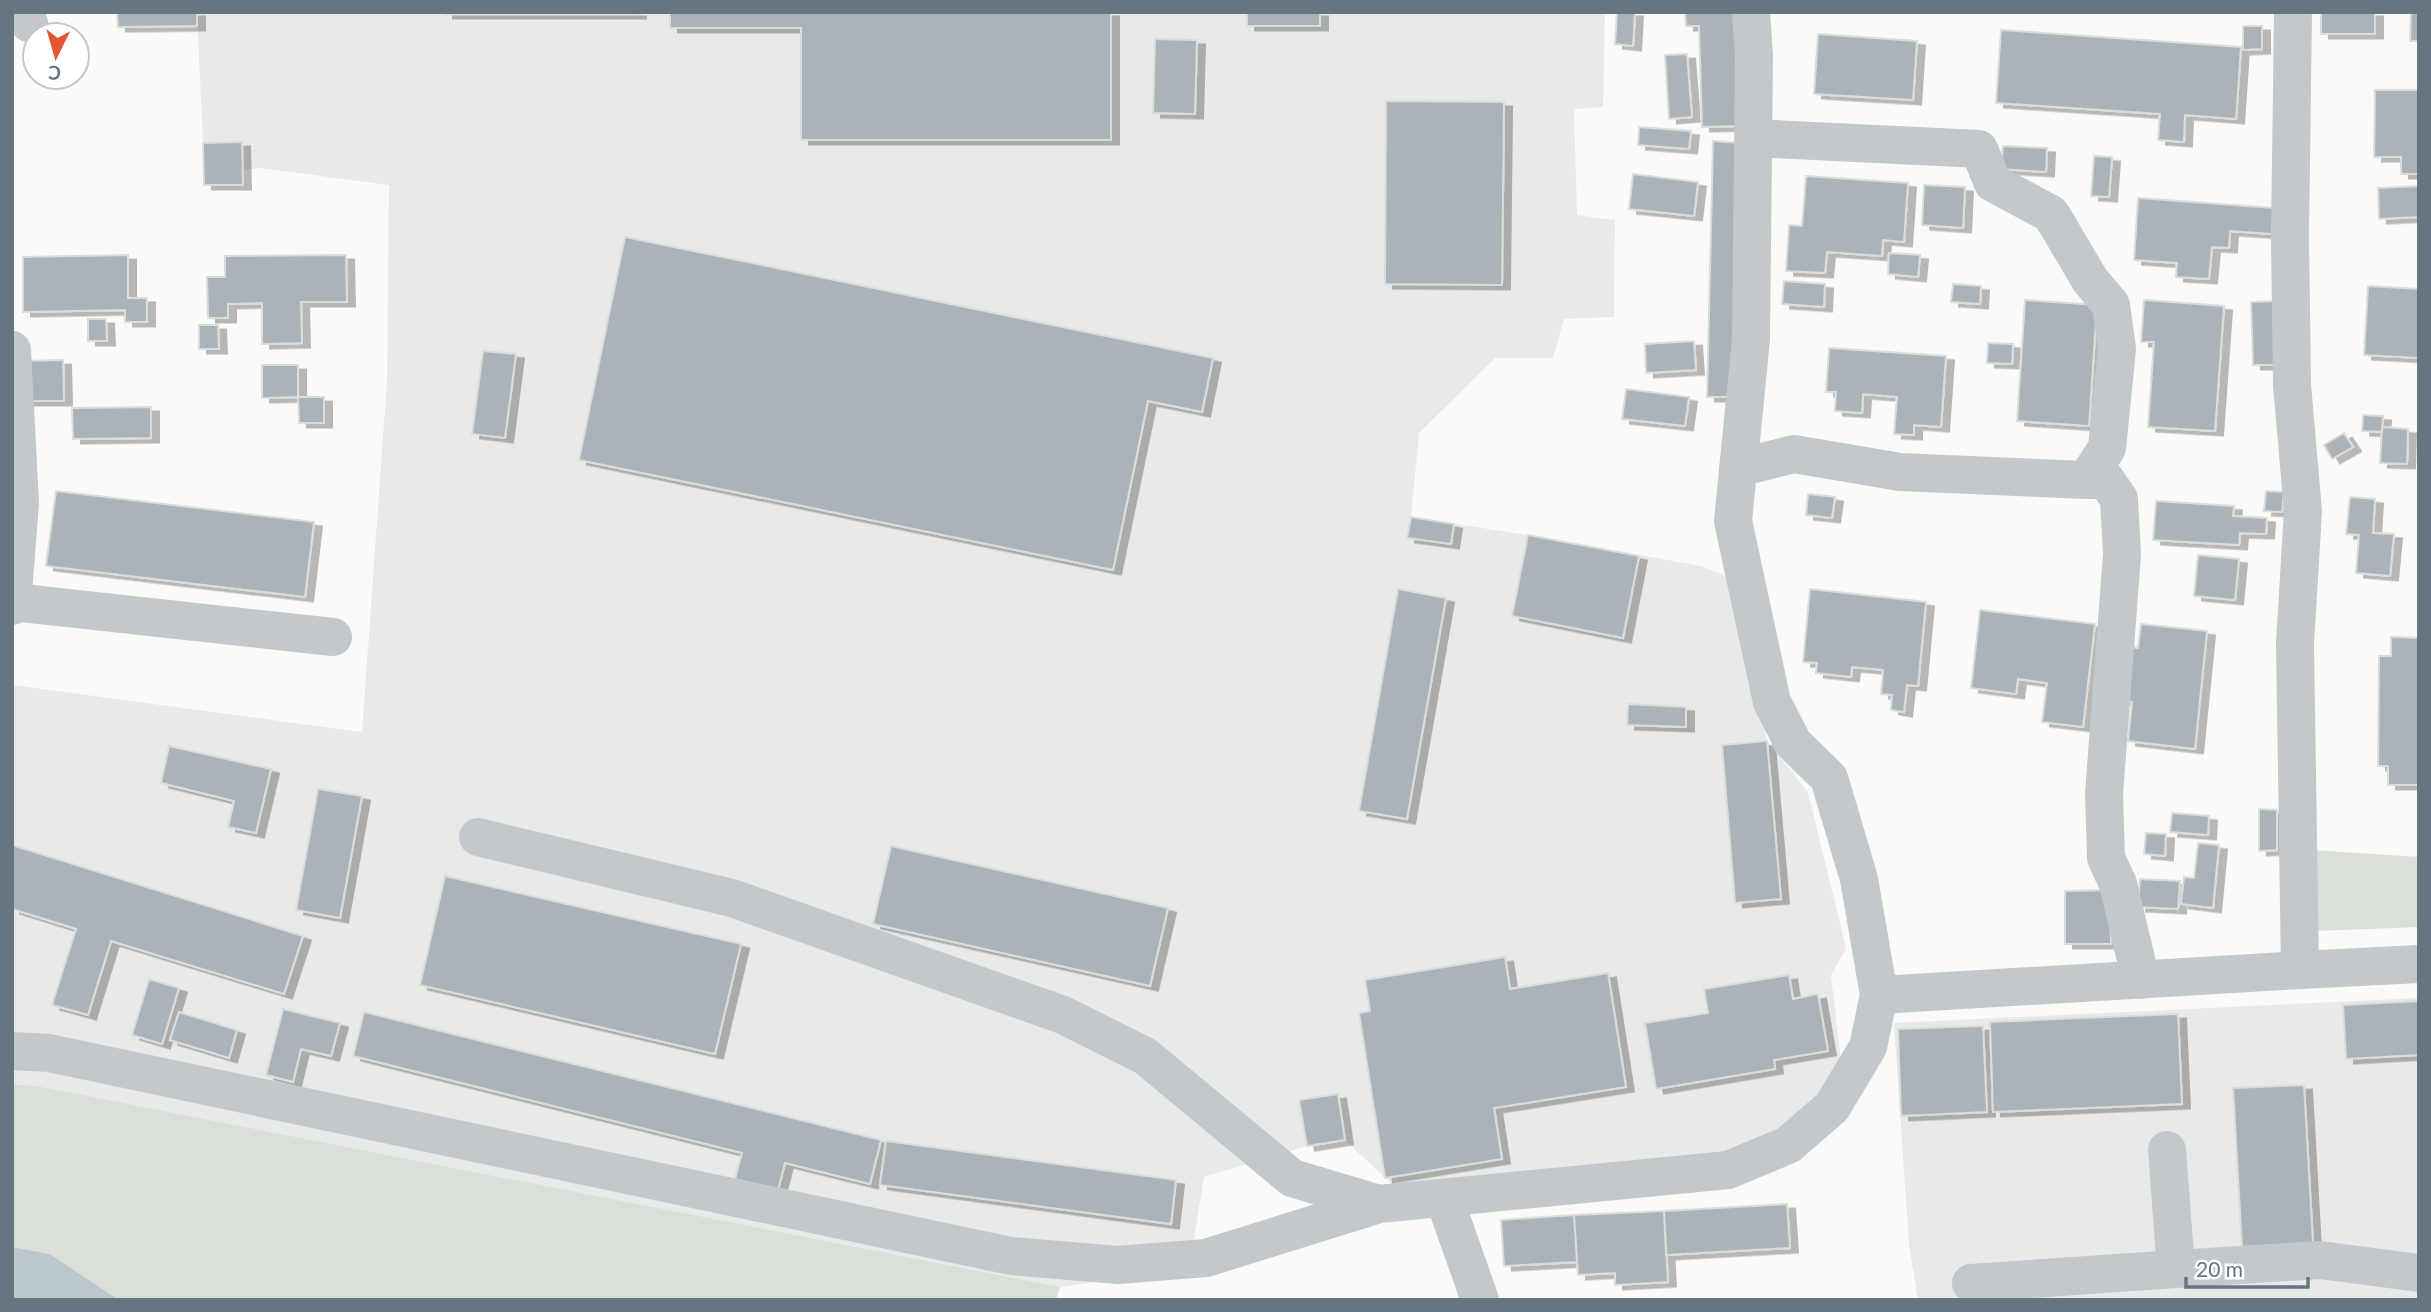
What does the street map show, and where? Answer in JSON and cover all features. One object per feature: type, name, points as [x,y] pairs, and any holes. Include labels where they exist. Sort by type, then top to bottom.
[{"type":"street","points":[[12,1051],[49,1053],[1011,1256],[1118,1265],[1206,1258],[1379,1204],[1728,1170],[1788,1145],[1832,1107],[1868,1047],[1879,995],[1859,879],[1829,778],[1793,743],[1772,702],[1733,522],[1751,339],[1754,56],[1751,12]]},
{"type":"street","points":[[2293,12],[2290,236],[2292,371],[2303,511],[2295,643],[2300,970]]},
{"type":"street","points":[[1754,138],[1979,149],[1993,183],[2051,214],[2090,280],[2111,304],[2117,349],[2107,448],[2086,480]]},
{"type":"street","points":[[12,350],[16,501],[12,604],[333,637]]},
{"type":"street","points":[[1738,468],[1794,454],[1900,472],[2106,480],[2119,499],[2122,554],[2104,794],[2106,858],[2118,884],[2141,980]]},
{"type":"street","points":[[478,837],[732,898],[1063,1015],[1145,1056],[1293,1178],[1379,1204]]},
{"type":"street","points":[[1879,995],[2419,964]]},
{"type":"street","points":[[2167,1150],[2176,1269]]},
{"type":"street","points":[[1444,1198],[1480,1300]]},
{"type":"street","points":[[1971,1283],[2320,1260],[2419,1273]]},
{"type":"shaded area","points":[[197,12],[1605,12],[1603,107],[1574,109],[1577,215],[1615,220],[1614,317],[1564,319],[1553,358],[1495,358],[1419,433],[1411,517],[1701,566],[1730,578],[1767,741],[1808,792],[1846,948],[1831,976],[1842,1069],[1828,1091],[1779,1133],[1728,1154],[1400,1192],[1345,1140],[1307,1146],[1204,1177],[1189,1269],[1060,1287],[37,1086],[12,1084],[12,685],[362,732],[387,381],[389,185],[260,168],[243,170],[242,143],[203,143]]},
{"type":"shaded area","points":[[2311,850],[2419,857],[2419,927],[2316,931]]},
{"type":"shaded area","points":[[2419,998],[2419,1300],[1918,1300],[1909,1245],[1894,1023]]},
{"type":"shaded area","points":[[12,1084],[37,1086],[1060,1287],[1056,1300],[119,1300],[50,1254],[12,1247]]},
{"type":"shaded area","points":[[12,1247],[50,1254],[119,1300],[12,1300]]},
{"type":"building","points":[[117,12],[197,12],[197,26],[118,27]]},
{"type":"building","points":[[638,12],[638,14],[445,14]]},
{"type":"building","points":[[670,12],[1111,12],[1111,140],[801,140],[801,28],[670,28]]},
{"type":"building","points":[[1247,12],[1320,12],[1320,26],[1247,26]]},
{"type":"building","points":[[1617,12],[1635,12],[1633,46],[1615,44]]},
{"type":"building","points":[[1685,12],[1735,12],[1739,126],[1702,127],[1699,26],[1686,26]]},
{"type":"building","points":[[2321,12],[2375,12],[2375,34],[2321,34]]},
{"type":"building","points":[[2411,12],[2419,12],[2419,41],[2410,41]]},
{"type":"building","points":[[2243,26],[2262,26],[2262,49],[2243,50]]},
{"type":"building","points":[[2001,30],[2241,47],[2236,119],[2185,115],[2184,142],[2158,140],[2160,114],[1996,103]]},
{"type":"building","points":[[1818,34],[1917,41],[1913,100],[1814,94]]},
{"type":"building","points":[[1155,39],[1197,40],[1195,114],[1153,113]]},
{"type":"building","points":[[1687,54],[1692,117],[1669,119],[1665,55]]},
{"type":"building","points":[[2375,90],[2419,90],[2419,174],[2401,174],[2401,157],[2374,157]]},
{"type":"building","points":[[1386,101],[1504,102],[1502,285],[1385,284]]},
{"type":"building","points":[[1639,127],[1691,131],[1689,149],[1638,145]]},
{"type":"building","points":[[1713,141],[1742,143],[1736,397],[1707,397]]},
{"type":"building","points":[[242,142],[243,185],[204,185],[203,143]]},
{"type":"building","points":[[2003,146],[2047,148],[2046,172],[2001,169]]},
{"type":"building","points":[[2094,156],[2112,157],[2109,197],[2091,196]]},
{"type":"building","points":[[1633,174],[1698,182],[1694,216],[1629,209]]},
{"type":"building","points":[[1806,176],[1908,183],[1904,242],[1883,240],[1882,256],[1827,252],[1825,273],[1786,271],[1789,225],[1802,226]]},
{"type":"building","points":[[1924,185],[1965,187],[1963,228],[1922,225]]},
{"type":"building","points":[[2419,186],[2419,217],[2379,219],[2378,188]]},
{"type":"building","points":[[2138,198],[2274,208],[2272,234],[2230,231],[2229,248],[2212,247],[2209,279],[2176,277],[2177,263],[2134,260]]},
{"type":"building","points":[[625,237],[1213,358],[1202,412],[1148,401],[1113,570],[579,460]]},
{"type":"building","points":[[1889,253],[1920,255],[1918,277],[1888,274]]},
{"type":"building","points":[[128,255],[128,298],[147,298],[147,322],[125,322],[125,310],[23,312],[23,257]]},
{"type":"building","points":[[346,255],[347,302],[301,302],[302,343],[262,344],[262,303],[228,304],[228,318],[208,318],[207,277],[225,277],[225,256]]},
{"type":"building","points":[[1784,281],[1825,284],[1824,307],[1782,304]]},
{"type":"building","points":[[1953,284],[1981,286],[1980,304],[1951,302]]},
{"type":"building","points":[[2368,286],[2419,289],[2419,358],[2364,355]]},
{"type":"building","points":[[2025,300],[2097,305],[2089,426],[2017,421]]},
{"type":"building","points":[[2144,300],[2224,306],[2215,431],[2148,427],[2154,342],[2141,342]]},
{"type":"building","points":[[2278,301],[2279,365],[2253,365],[2251,302]]},
{"type":"building","points":[[88,319],[106,319],[107,341],[88,341]]},
{"type":"building","points":[[199,325],[218,325],[219,349],[199,349]]},
{"type":"building","points":[[1694,341],[1696,370],[1646,373],[1645,344]]},
{"type":"building","points":[[1988,343],[2013,344],[2012,364],[1987,363]]},
{"type":"building","points":[[1829,348],[1946,356],[1941,427],[1914,425],[1914,435],[1894,434],[1897,397],[1863,394],[1862,413],[1835,411],[1836,392],[1826,392]]},
{"type":"building","points":[[483,351],[516,354],[505,438],[472,434]]},
{"type":"building","points":[[63,360],[64,401],[26,401],[26,361]]},
{"type":"building","points":[[262,365],[298,365],[298,397],[262,398]]},
{"type":"building","points":[[1626,389],[1689,397],[1685,426],[1622,419]]},
{"type":"building","points":[[298,397],[324,397],[324,423],[299,423]]},
{"type":"building","points":[[151,407],[151,438],[73,439],[72,408]]},
{"type":"building","points":[[2363,415],[2383,416],[2382,432],[2362,431]]},
{"type":"building","points":[[2382,427],[2408,429],[2407,464],[2380,463]]},
{"type":"building","points":[[2344,433],[2353,447],[2332,459],[2324,445]]},
{"type":"building","points":[[56,491],[314,522],[305,597],[46,566]]},
{"type":"building","points":[[2266,491],[2284,492],[2282,512],[2264,511]]},
{"type":"building","points":[[1808,494],[1835,497],[1832,518],[1806,515]]},
{"type":"building","points":[[2350,497],[2375,499],[2373,533],[2394,534],[2390,576],[2356,573],[2359,535],[2346,534]]},
{"type":"building","points":[[2156,501],[2234,506],[2233,516],[2267,518],[2266,534],[2240,533],[2239,545],[2153,540]]},
{"type":"building","points":[[1411,517],[1454,524],[1451,544],[1407,538]]},
{"type":"building","points":[[1528,535],[1639,556],[1623,638],[1512,616]]},
{"type":"building","points":[[2198,555],[2239,559],[2235,600],[2194,596]]},
{"type":"building","points":[[1398,589],[1446,598],[1407,819],[1359,811]]},
{"type":"building","points":[[1810,589],[1926,602],[1918,686],[1907,685],[1904,712],[1891,710],[1892,695],[1881,694],[1883,670],[1852,667],[1851,677],[1816,673],[1817,663],[1803,662]]},
{"type":"building","points":[[1980,610],[2095,624],[2083,727],[2042,722],[2047,683],[2018,679],[2016,694],[1971,688]]},
{"type":"building","points":[[2141,624],[2207,631],[2195,749],[2128,741],[2132,702],[2120,700],[2126,646],[2138,648]]},
{"type":"building","points":[[2391,637],[2419,638],[2419,785],[2388,785],[2388,766],[2378,766],[2379,656],[2391,656]]},
{"type":"building","points":[[1628,704],[1686,707],[1686,727],[1627,725]]},
{"type":"building","points":[[1767,741],[1781,899],[1735,903],[1722,745]]},
{"type":"building","points":[[169,746],[271,769],[256,833],[228,827],[234,801],[161,783]]},
{"type":"building","points":[[318,789],[362,796],[340,918],[296,910]]},
{"type":"building","points":[[2259,809],[2277,810],[2277,850],[2259,851]]},
{"type":"building","points":[[2172,813],[2209,816],[2208,835],[2170,832]]},
{"type":"building","points":[[2146,833],[2166,834],[2165,856],[2144,854]]},
{"type":"building","points":[[2198,843],[2219,845],[2213,908],[2181,904],[2184,877],[2194,878]]},
{"type":"building","points":[[12,845],[303,936],[284,994],[111,941],[88,1015],[52,1005],[76,929],[12,909]]},
{"type":"building","points":[[891,846],[1168,908],[1150,986],[873,924]]},
{"type":"building","points":[[445,876],[741,944],[715,1054],[420,985]]},
{"type":"building","points":[[2140,879],[2180,881],[2178,909],[2138,907]]},
{"type":"building","points":[[2110,890],[2111,944],[2065,944],[2065,891]]},
{"type":"building","points":[[1505,957],[1510,989],[1608,973],[1626,1087],[1494,1108],[1502,1159],[1385,1178],[1359,1013],[1370,1011],[1365,980]]},
{"type":"building","points":[[1789,975],[1793,999],[1818,994],[1828,1051],[1774,1060],[1775,1069],[1656,1089],[1645,1023],[1708,1013],[1704,989]]},
{"type":"building","points":[[149,979],[179,988],[162,1044],[132,1035]]},
{"type":"building","points":[[2419,1001],[2419,1055],[2346,1059],[2343,1005]]},
{"type":"building","points":[[283,1009],[340,1023],[331,1056],[301,1049],[293,1082],[266,1075]]},
{"type":"building","points":[[179,1012],[237,1030],[229,1058],[170,1040]]},
{"type":"building","points":[[364,1012],[881,1140],[870,1184],[785,1163],[778,1190],[735,1179],[742,1153],[353,1056]]},
{"type":"building","points":[[2178,1014],[2182,1104],[1993,1112],[1990,1022]]},
{"type":"building","points":[[1983,1026],[1987,1112],[1901,1116],[1898,1029]]},
{"type":"building","points":[[2304,1085],[2313,1243],[2242,1247],[2233,1088]]},
{"type":"building","points":[[1338,1094],[1345,1140],[1307,1146],[1299,1100]]},
{"type":"building","points":[[886,1141],[1176,1180],[1171,1224],[880,1185]]},
{"type":"building","points":[[1787,1204],[1790,1248],[1666,1255],[1664,1211]]},
{"type":"building","points":[[1664,1211],[1668,1282],[1615,1285],[1615,1273],[1578,1275],[1574,1215]]},
{"type":"building","points":[[1574,1215],[1577,1262],[1504,1266],[1501,1220]]}]
